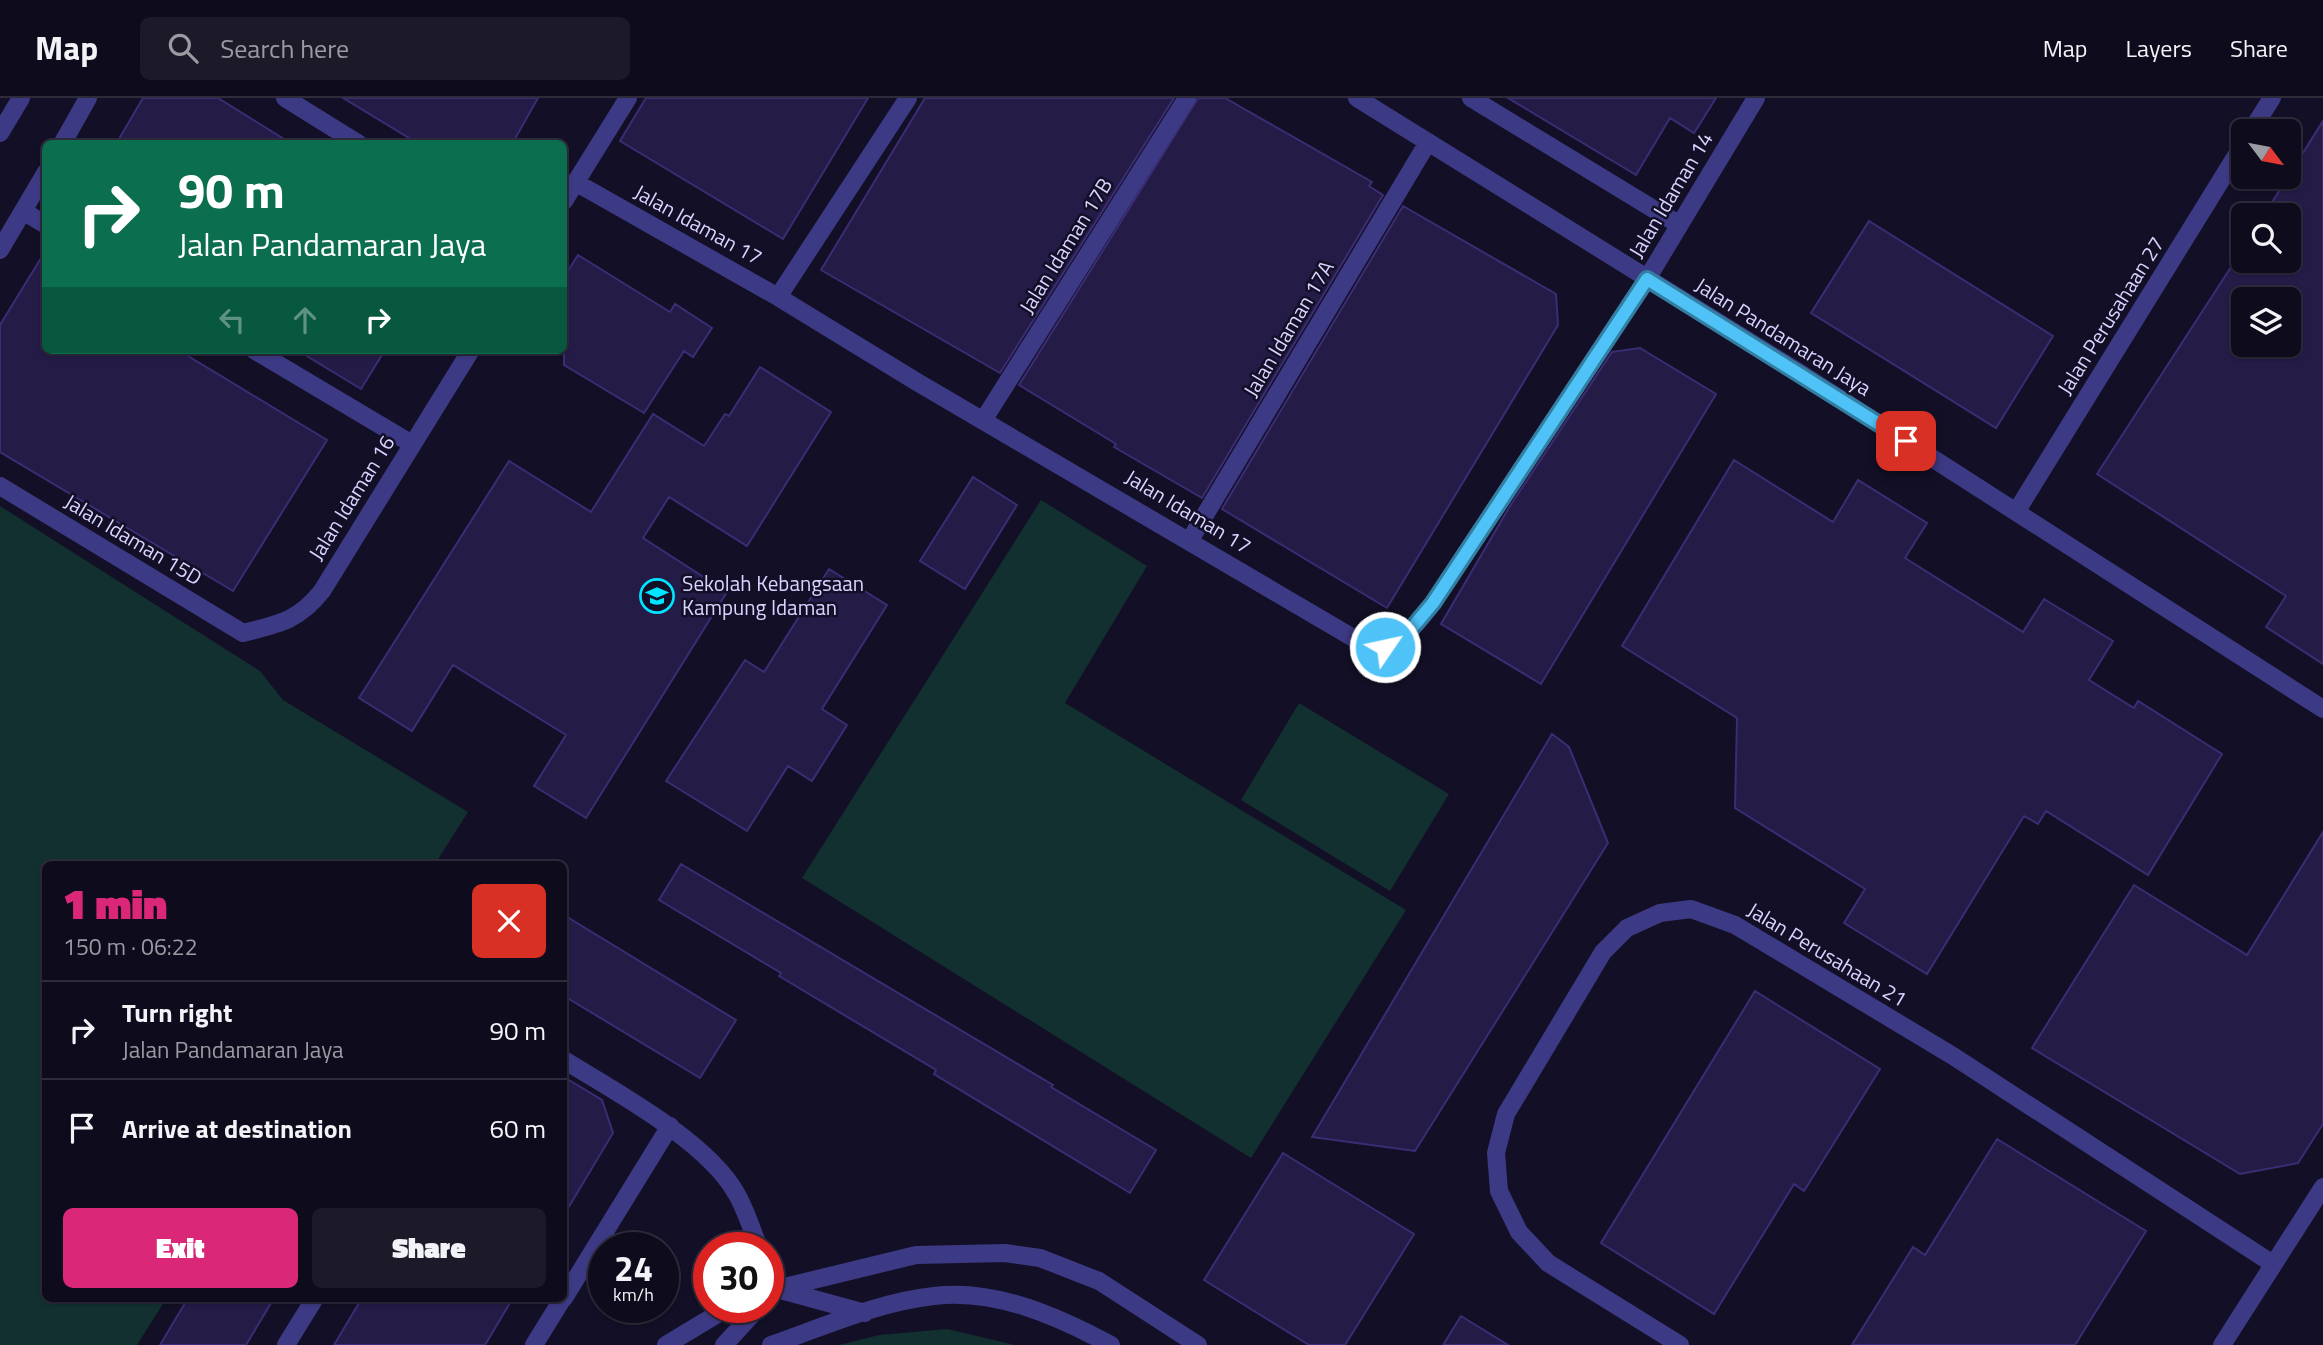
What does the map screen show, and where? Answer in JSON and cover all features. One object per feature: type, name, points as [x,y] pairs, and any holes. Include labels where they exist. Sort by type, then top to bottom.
[{"type":"street","points":[[0,133],[21,98]]},
{"type":"street","points":[[64,140],[88,98]]},
{"type":"street","points":[[285,98],[353,140]]},
{"type":"street","points":[[567,196],[628,98]]},
{"type":"street","points":[[778,297],[908,98]]},
{"type":"street","name":"Jalan Idaman 17B","points":[[984,419],[1187,98]]},
{"type":"street","name":"Jalan Pandamaran Jaya","points":[[1357,98],[2016,512],[2323,709]]},
{"type":"street","points":[[1471,98],[1678,225]]},
{"type":"street","name":"Jalan Idaman 14","points":[[1647,279],[1756,98]]},
{"type":"street","points":[[2259,119],[2272,98]]},
{"type":"street","name":"Jalan Idaman 17A","points":[[1190,540],[1428,142]]},
{"type":"street","name":"Jalan Perusahaan 27","points":[[2016,512],[2231,165]]},
{"type":"street","points":[[0,250],[42,180]]},
{"type":"street","name":"Jalan Idaman 17","points":[[575,182],[778,297],[917,382],[1367,646],[1385,647],[1406,635],[1433,603],[1647,279]]},
{"type":"street","points":[[23,211],[42,223]]},
{"type":"street","points":[[261,354],[412,444]]},
{"type":"street","name":"Jalan Idaman 16","points":[[243,633],[294,618],[308,608],[322,591],[468,354]]},
{"type":"street","name":"Jalan Idaman 15D","points":[[0,486],[243,633]]},
{"type":"street","name":"Jalan Perusahaan 21","points":[[1680,1345],[1548,1263],[1519,1232],[1499,1191],[1496,1153],[1506,1114],[1602,952],[1627,928],[1660,913],[1691,909],[1735,925],[1952,1056],[2273,1264]]},
{"type":"street","points":[[567,1062],[670,1126],[736,1192],[752,1232]]},
{"type":"street","points":[[567,1292],[670,1126]]},
{"type":"street","points":[[2222,1345],[2323,1187]]},
{"type":"street","points":[[784,1289],[916,1255],[1005,1253],[1040,1258],[1099,1281],[1198,1345]]},
{"type":"street","points":[[784,1295],[864,1312]]},
{"type":"street","points":[[771,1345],[864,1312],[934,1296],[979,1296],[1073,1324],[1111,1345]]},
{"type":"street","points":[[286,1345],[313,1302]]},
{"type":"street","points":[[534,1345],[561,1302]]},
{"type":"street","points":[[666,1345],[702,1323]]},
{"type":"street","points":[[724,1345],[744,1323]]},
{"type":"green space","points":[[1041,500],[1147,566],[1065,703],[1406,910],[1251,1158],[802,878]]},
{"type":"green space","points":[[0,506],[260,671],[283,700],[468,812],[437,861],[42,861],[42,1302],[164,1302],[137,1345],[0,1345]]},
{"type":"green space","points":[[1299,703],[1449,794],[1390,891],[1241,800]]},
{"type":"green space","points":[[947,1329],[1015,1345],[839,1345],[879,1335]]},
{"type":"building","points":[[143,98],[218,98],[286,140],[118,140]]},
{"type":"building","points":[[343,98],[538,98],[514,140],[412,140]]},
{"type":"building","points":[[646,98],[868,98],[783,239],[620,141]]},
{"type":"building","points":[[925,98],[1174,98],[1000,373],[821,270]]},
{"type":"building","points":[[1198,98],[1225,98],[1372,182],[1369,186],[1383,195],[1202,498],[1114,447],[1116,444],[1019,385]]},
{"type":"building","points":[[1508,98],[1716,98],[1694,133],[1670,118],[1636,175]]},
{"type":"building","points":[[2323,121],[2323,664],[2266,627],[2286,596],[2097,474],[2231,267],[2231,273],[2301,273],[2301,203],[2272,203],[2280,189],[2301,189],[2301,156]]},
{"type":"building","points":[[1403,206],[1556,294],[1558,325],[1387,608],[1222,509]]},
{"type":"building","points":[[1869,221],[2053,336],[1996,428],[1811,313]]},
{"type":"building","points":[[578,255],[670,312],[675,304],[712,328],[693,357],[684,351],[644,413],[564,365],[564,354],[567,354],[567,272]]},
{"type":"building","points":[[42,257],[42,354],[185,354],[327,440],[233,591],[0,452],[0,325]]},
{"type":"building","points":[[1640,348],[1716,394],[1541,684],[1441,624],[1510,506],[1612,352]]},
{"type":"building","points":[[304,354],[383,354],[361,389]]},
{"type":"building","points":[[760,367],[831,412],[747,546],[669,497],[643,538],[727,592],[586,818],[534,786],[566,735],[453,665],[412,731],[359,698],[509,461],[591,512],[653,414],[704,446],[725,414],[729,416]]},
{"type":"building","points":[[1734,460],[1833,522],[1858,480],[1927,523],[1905,558],[2023,632],[2044,599],[2113,641],[2089,680],[2134,708],[2138,701],[2222,754],[2148,875],[2046,811],[2038,824],[2024,816],[1927,974],[1844,923],[1865,889],[1735,808],[1737,718],[1622,646]]},
{"type":"building","points":[[973,477],[1017,505],[965,589],[920,561]]},
{"type":"building","points":[[829,569],[887,605],[822,709],[847,725],[812,781],[788,766],[747,831],[666,781],[745,660],[764,672]]},
{"type":"building","points":[[1552,734],[1569,747],[1608,843],[1415,1151],[1312,1137]]},
{"type":"building","points":[[2323,832],[2323,1124],[2298,1163],[2240,1174],[2032,1048],[2134,885],[2247,955]]},
{"type":"building","points":[[681,864],[1053,1085],[1051,1087],[1156,1150],[1130,1193],[934,1074],[936,1070],[659,900]]},
{"type":"building","points":[[567,917],[736,1020],[700,1078],[567,998]]},
{"type":"building","points":[[1755,991],[1880,1069],[1804,1191],[1794,1184],[1714,1314],[1601,1243]]},
{"type":"building","points":[[567,1079],[602,1100],[613,1133],[567,1210]]},
{"type":"building","points":[[1997,1139],[2146,1231],[2075,1345],[1852,1345],[1913,1247],[1925,1255]]},
{"type":"building","points":[[1283,1153],[1414,1234],[1345,1345],[1309,1345],[1204,1280]]},
{"type":"building","points":[[186,1302],[272,1302],[246,1345],[160,1345]]},
{"type":"building","points":[[360,1302],[511,1302],[485,1345],[334,1345]]},
{"type":"building","points":[[1461,1316],[1508,1345],[1443,1345]]},
{"type":"place","name":"Sekolah Kebangsaan Kampung Idaman","points":[[657,596]]},
{"type":"route","points":[[1385,647],[1406,635],[1433,603],[1647,279],[1906,441]]}]
